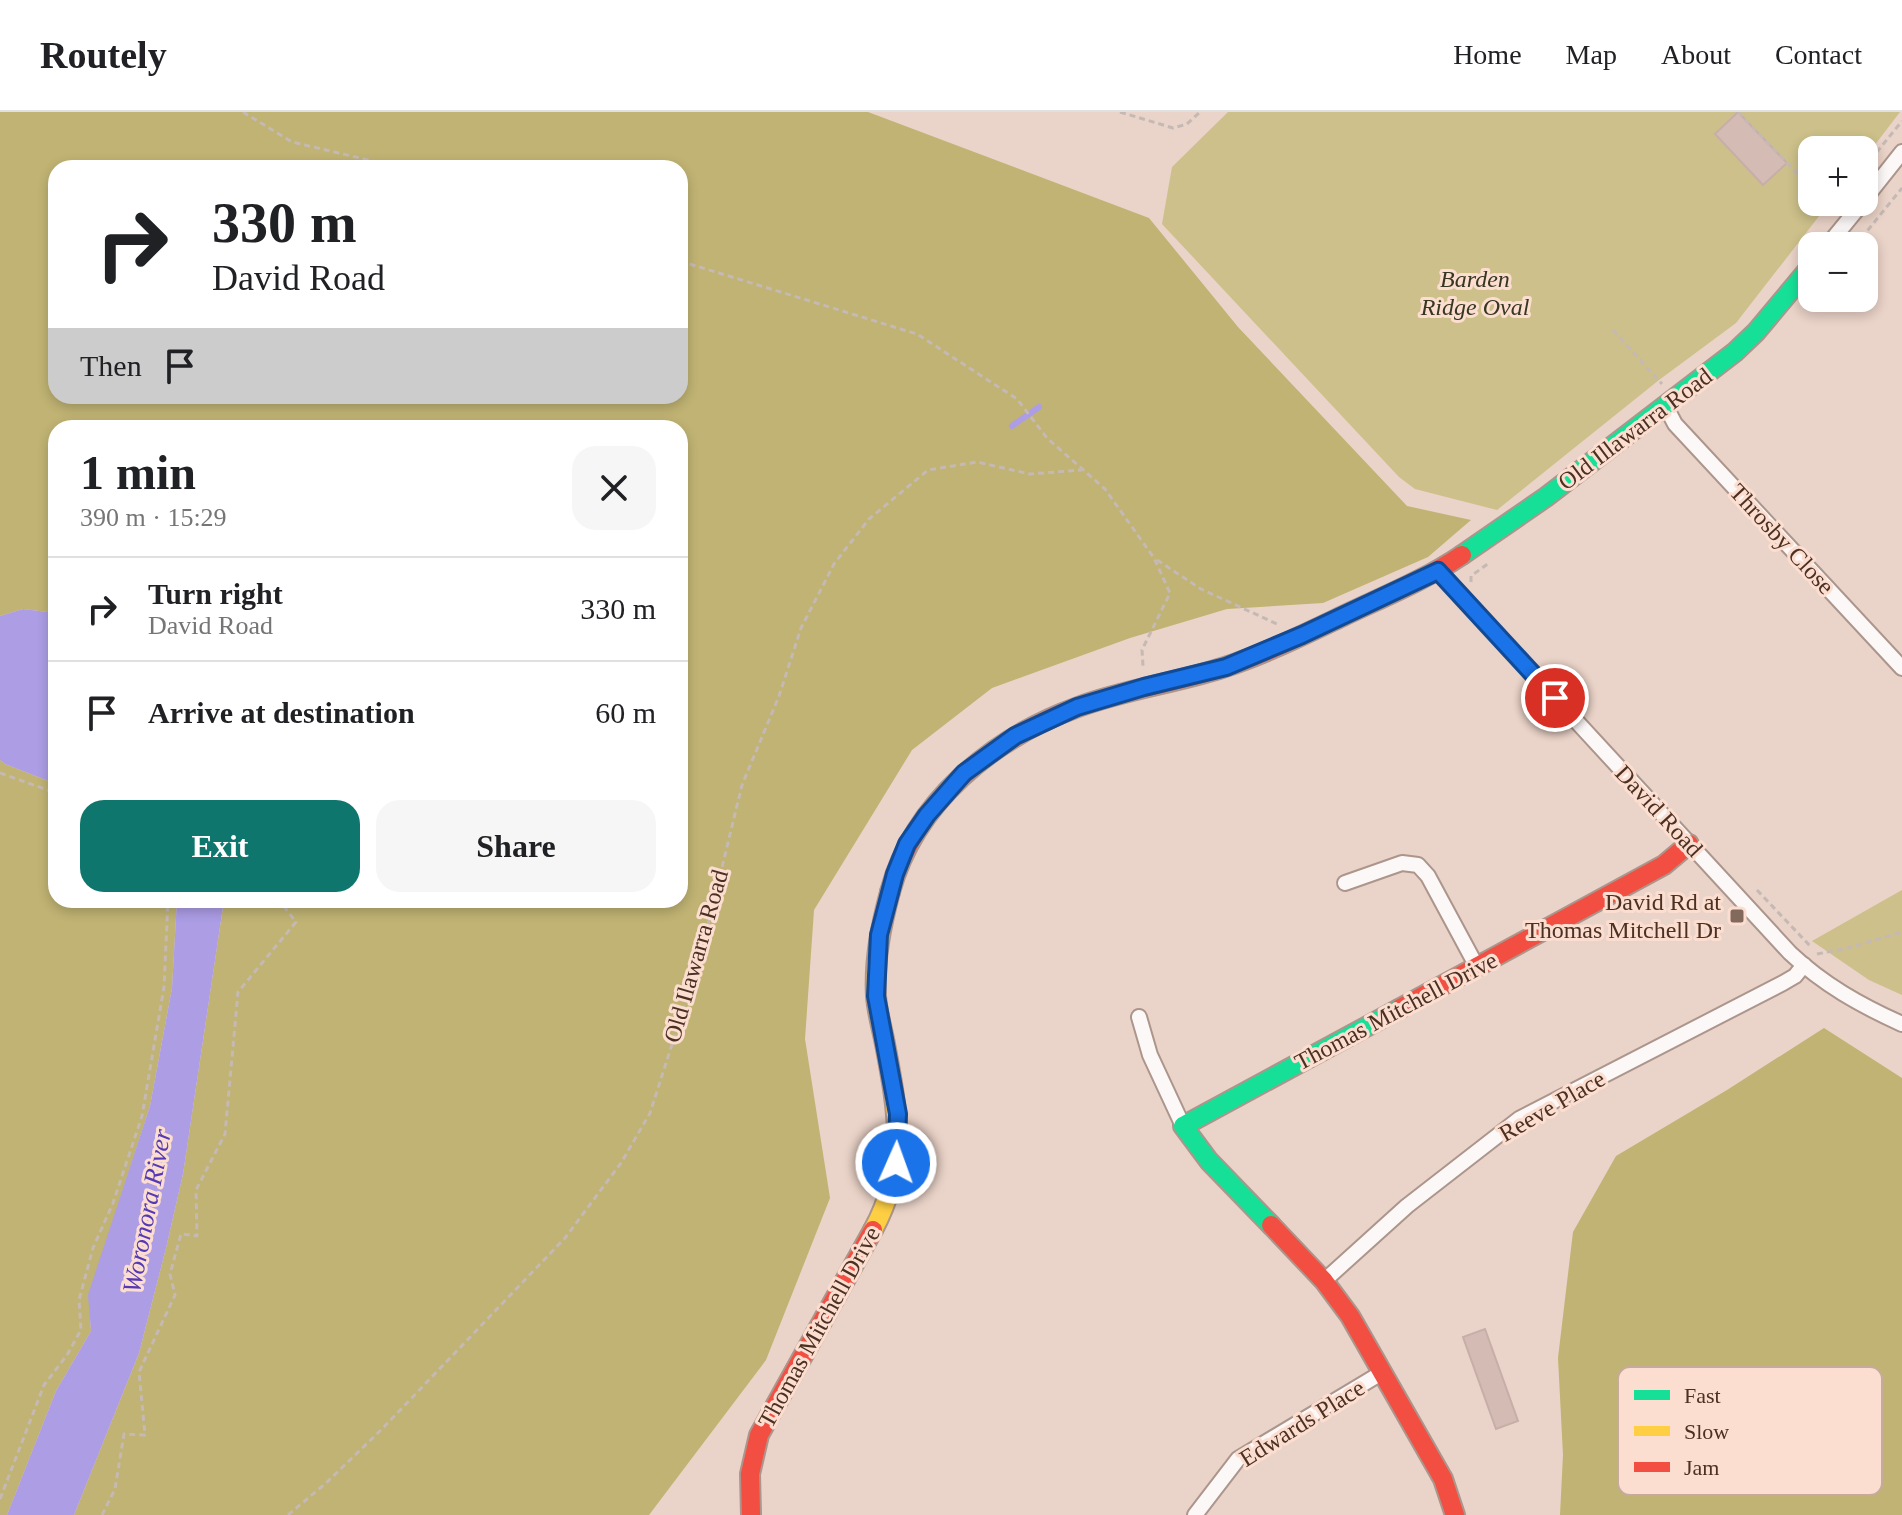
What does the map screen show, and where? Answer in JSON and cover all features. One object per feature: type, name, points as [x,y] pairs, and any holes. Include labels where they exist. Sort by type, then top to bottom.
[{"type":"street","points":[[1878,182],[1902,152]]},
{"type":"street","points":[[1838,232],[1851,216]]},
{"type":"street","name":"Old Illawarra Road","points":[[1438,571],[1546,497],[1666,407],[1756,332],[1798,282]]},
{"type":"street","name":"Throsby Close","points":[[1666,407],[1675,424],[1902,668]]},
{"type":"street","name":"Thomas Mitchell Drive","points":[[751,1515],[748,1495],[750,1465],[759,1435],[881,1215],[896,1163],[898,1114],[876,996],[879,935],[895,874],[907,844],[927,815],[964,773],[1015,736],[1077,707],[1226,667],[1438,571]]},
{"type":"street","name":"David Road","points":[[1438,571],[1804,965],[1832,988],[1902,1024]]},
{"type":"street","name":"Thomas Mitchell Drive","points":[[1183,1126],[1664,865],[1689,844]]},
{"type":"street","points":[[1345,883],[1402,863],[1418,865],[1428,876],[1477,967]]},
{"type":"street","name":"Reeve Place","points":[[1324,1281],[1407,1206],[1519,1119],[1783,983],[1795,976],[1804,965]]},
{"type":"street","points":[[1139,1017],[1150,1055],[1183,1126],[1209,1161],[1324,1281],[1350,1316],[1443,1479],[1455,1515]]},
{"type":"street","name":"Edwards Place","points":[[1195,1515],[1238,1459],[1383,1372]]},
{"type":"path","points":[[243,112],[292,142],[368,160]]},
{"type":"path","points":[[1120,112],[1173,128],[1187,124],[1200,112]]},
{"type":"path","points":[[1738,112],[1798,174]]},
{"type":"path","points":[[1878,151],[1902,121]]},
{"type":"path","points":[[1866,232],[1902,188]]},
{"type":"path","points":[[688,263],[917,334],[1017,399],[1047,438],[1105,489],[1154,558],[1170,593],[1142,650],[1144,687]]},
{"type":"path","points":[[1613,330],[1659,380]]},
{"type":"path","name":"Old Ilawarra Road","points":[[288,1515],[381,1430],[554,1250],[621,1163],[650,1113],[709,921],[742,785],[779,696],[801,628],[834,564],[869,519],[928,470],[977,462],[1030,474],[1082,470]]},
{"type":"path","points":[[1154,558],[1201,589],[1302,635]]},
{"type":"path","points":[[1478,591],[1471,582],[1471,576],[1495,558]]},
{"type":"path","points":[[0,773],[48,790]]},
{"type":"path","points":[[1752,886],[1828,963]]},
{"type":"path","points":[[0,1499],[44,1385],[81,1330],[79,1300],[93,1248],[113,1203],[142,1116],[164,987],[168,908]]},
{"type":"path","points":[[102,1515],[115,1489],[124,1434],[145,1435],[139,1372],[175,1295],[170,1274],[181,1234],[197,1236],[196,1190],[225,1134],[238,992],[296,922],[285,908]]},
{"type":"path","points":[[1817,954],[1902,932]]},
{"type":"green space","name":"Barden Ridge Oval","points":[[1228,112],[1900,112],[1878,141],[1878,136],[1798,136],[1798,216],[1819,216],[1807,232],[1798,232],[1798,243],[1736,323],[1659,380],[1497,510],[1415,489],[1399,477],[1162,224],[1172,167]]},
{"type":"green space","points":[[1902,890],[1902,995],[1869,980],[1812,941]]},
{"type":"shaded area","points":[[0,112],[868,112],[1149,218],[1238,327],[1407,506],[1471,520],[1428,557],[1323,603],[1227,609],[1130,638],[992,688],[912,750],[814,910],[805,1039],[830,1198],[766,1360],[649,1515],[74,1515],[139,1353],[166,1248],[183,1174],[223,908],[688,908],[688,420],[48,420],[48,612],[23,609],[0,616]]},
{"type":"shaded area","points":[[0,760],[48,781],[48,908],[177,908],[172,988],[150,1106],[89,1295],[91,1331],[56,1391],[7,1515],[0,1515]]},
{"type":"shaded area","points":[[1824,1028],[1902,1078],[1902,1515],[1560,1515],[1563,1455],[1558,1358],[1573,1232],[1616,1156]]},
{"type":"water","points":[[23,609],[48,612],[48,781],[0,760],[0,616]]},
{"type":"water","name":"Woronora River","points":[[177,908],[223,908],[183,1174],[139,1353],[74,1515],[7,1515],[56,1391],[91,1331],[88,1295],[150,1106],[172,988]]},
{"type":"building","points":[[1738,112],[1787,163],[1763,185],[1715,134]]},
{"type":"building","points":[[1485,1329],[1518,1421],[1496,1429],[1463,1337]]},
{"type":"waterway","points":[[1012,426],[1039,407]]},
{"type":"traffic: fast","points":[[1462,555],[1546,497],[1735,352],[1798,282]]},
{"type":"traffic: fast","points":[[1271,1225],[1209,1161],[1183,1126],[1399,1009]]},
{"type":"traffic: slow","points":[[873,1230],[884,1206],[896,1161],[894,1093],[876,996],[879,943],[890,892]]},
{"type":"traffic: jam","points":[[890,892],[901,859],[938,802],[961,777],[1016,736],[1078,707],[1207,673],[1255,656],[1404,588],[1462,555]]},
{"type":"traffic: jam","points":[[1399,1009],[1664,865],[1689,844]]},
{"type":"traffic: jam","points":[[1271,1225],[1324,1281],[1350,1316],[1443,1479],[1455,1515]]},
{"type":"traffic: jam","points":[[751,1515],[750,1474],[759,1435],[873,1230]]},
{"type":"place","name":"David Rd at Thomas Mitchell Dr","points":[[1737,916]]},
{"type":"route","points":[[896,1163],[898,1114],[876,996],[879,935],[895,874],[907,844],[927,815],[964,773],[1015,736],[1077,707],[1226,667],[1438,571],[1555,698]]}]
